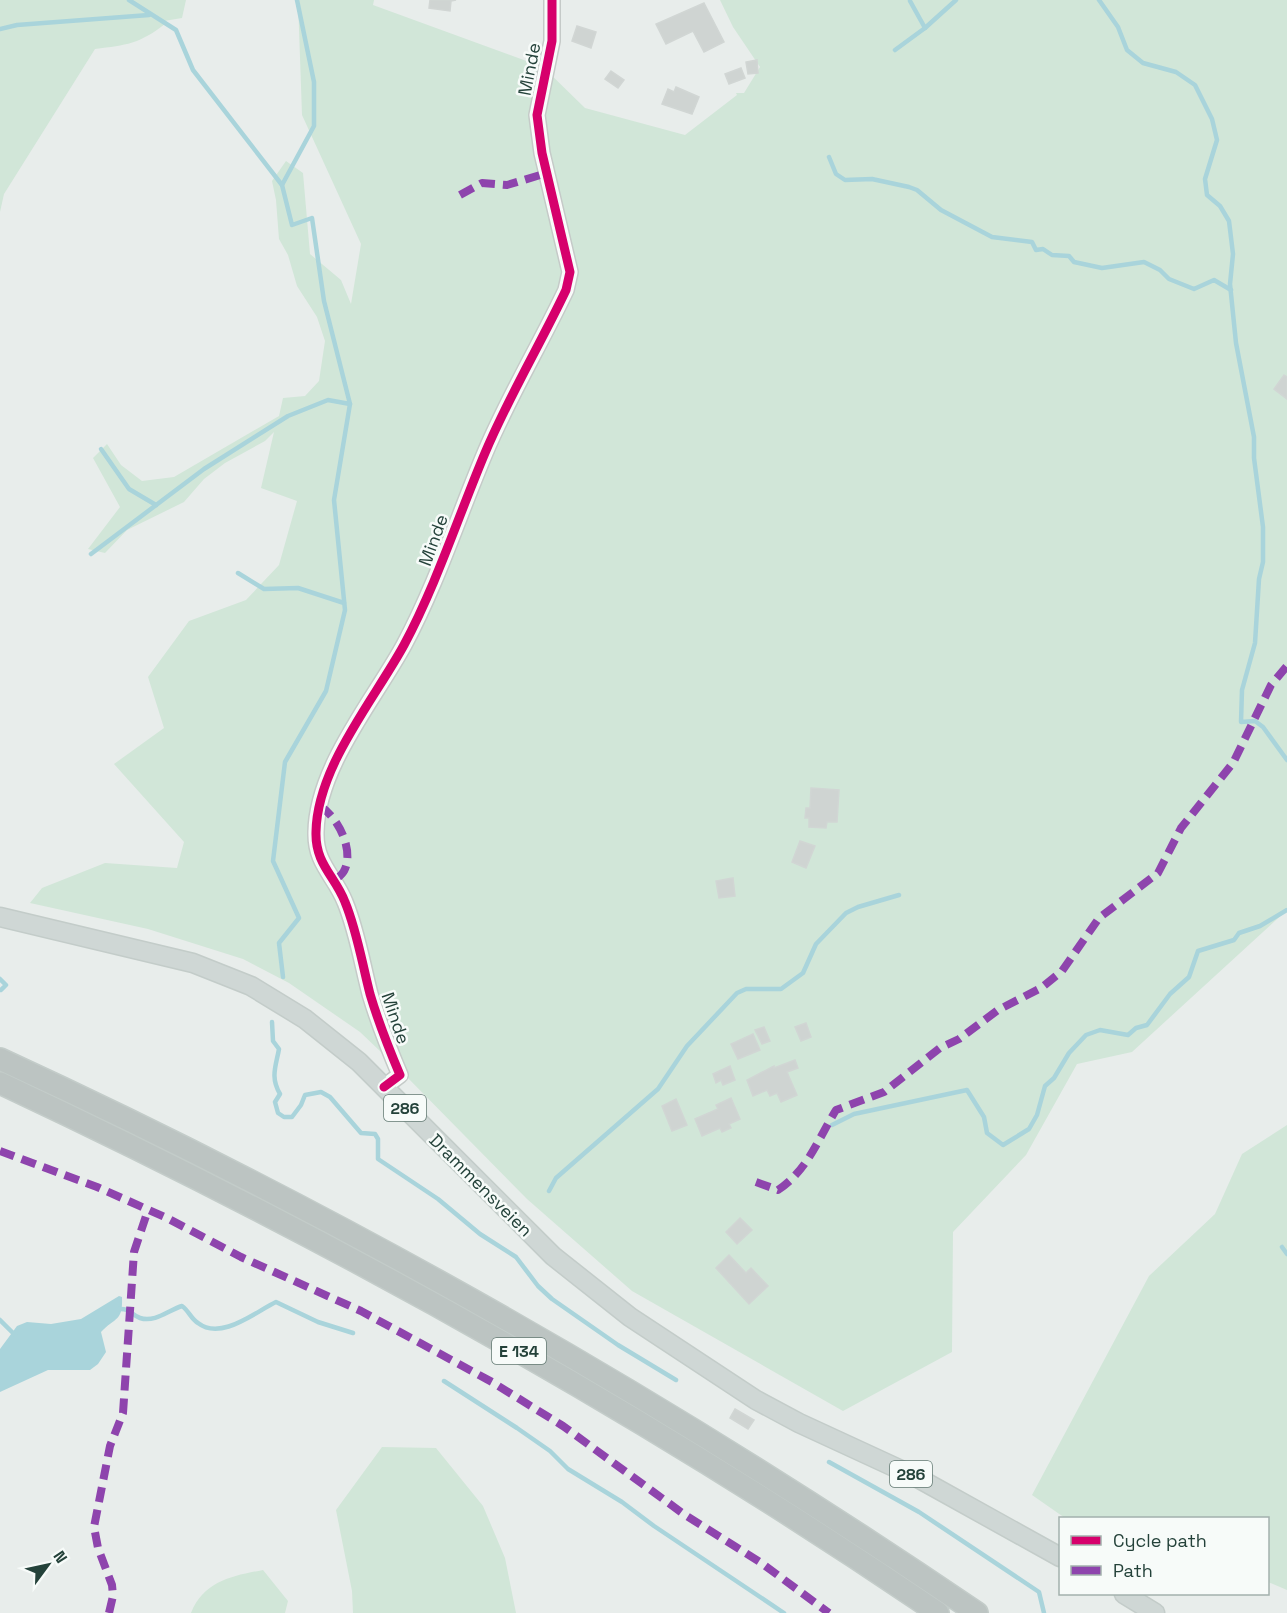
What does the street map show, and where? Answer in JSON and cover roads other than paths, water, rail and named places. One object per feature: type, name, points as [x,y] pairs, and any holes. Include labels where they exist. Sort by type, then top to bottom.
[{"type":"highway","name":"E 134","points":[[0,1059],[285,1198],[508,1319],[762,1471],[977,1613]]},
{"type":"highway","name":"E 134","points":[[0,1083],[270,1214],[469,1322],[675,1443],[938,1613]]},
{"type":"main road","name":"Drammensveien","points":[[0,917],[170,957],[224,974],[251,986],[305,1019],[337,1042],[384,1086],[553,1256],[630,1317],[756,1400],[805,1426],[916,1477],[1059,1556]]},
{"type":"main road","points":[[1127,1595],[1155,1613]]},
{"type":"street","name":"Minde","points":[[384,1086],[399,1075],[371,996],[344,899],[318,855],[316,832],[329,777],[353,726],[403,646],[438,575],[461,511],[511,394],[566,290],[570,272],[542,153],[537,115],[552,41],[552,0]]},
{"type":"water","points":[[119,1296],[122,1297],[122,1305],[119,1315],[101,1332],[106,1352],[98,1364],[90,1370],[48,1370],[0,1392],[0,1349],[17,1326],[27,1322],[51,1324],[81,1319]]},
{"type":"waterway","points":[[129,0],[176,30],[193,70],[282,185]]},
{"type":"waterway","points":[[283,977],[279,943],[299,918],[273,861],[285,762],[326,691],[345,610],[334,500],[350,404],[324,301],[312,218],[292,225],[282,185],[314,126],[314,82],[297,0]]},
{"type":"waterway","points":[[895,50],[925,28],[956,0]]},
{"type":"waterway","points":[[1099,0],[1118,27],[1127,50],[1143,63],[1176,72],[1195,85],[1212,119],[1217,140],[1205,179],[1207,195],[1220,206],[1229,221],[1233,254],[1230,284],[1236,343],[1254,437],[1254,458],[1263,527],[1263,562],[1259,579],[1255,643],[1242,690],[1241,722],[1255,721],[1263,727],[1287,760]]},
{"type":"waterway","points":[[910,1],[925,28]]},
{"type":"waterway","points":[[0,29],[17,25],[149,15]]},
{"type":"waterway","points":[[829,157],[836,174],[845,180],[872,179],[917,190],[941,210],[992,237],[1032,242],[1036,250],[1043,249],[1052,255],[1069,256],[1074,262],[1102,268],[1144,262],[1160,270],[1169,279],[1194,289],[1214,280],[1231,290]]},
{"type":"waterway","points":[[91,554],[204,469],[288,416],[328,400],[350,404]]},
{"type":"waterway","points":[[101,449],[129,489],[156,505]]},
{"type":"waterway","points":[[238,573],[264,589],[298,588],[344,603]]},
{"type":"waterway","points":[[549,1191],[556,1178],[658,1089],[687,1046],[737,993],[746,989],[781,989],[803,973],[816,944],[846,913],[858,907],[899,895]]},
{"type":"waterway","points":[[832,1125],[854,1114],[967,1090],[984,1117],[987,1133],[1003,1145],[1029,1129],[1037,1115],[1045,1086],[1054,1078],[1069,1053],[1086,1035],[1100,1030],[1128,1035],[1136,1028],[1147,1025],[1170,994],[1189,977],[1198,951],[1234,940],[1239,933],[1260,926],[1287,910]]},
{"type":"waterway","points":[[0,979],[6,985],[1,990]]},
{"type":"waterway","points":[[272,1022],[273,1041],[279,1049],[274,1077],[280,1094],[275,1102],[278,1113],[284,1117],[292,1117],[305,1095],[321,1092],[330,1097],[361,1133],[375,1134],[378,1139],[378,1159],[438,1199],[480,1234],[516,1257],[538,1286],[552,1299],[618,1345],[676,1380]]},
{"type":"waterway","points":[[1282,1247],[1287,1254]]},
{"type":"waterway","points":[[119,1309],[126,1310],[137,1317],[151,1319],[182,1306],[198,1323],[207,1328],[217,1329],[238,1323],[276,1302],[318,1322],[353,1333]]},
{"type":"waterway","points":[[0,1320],[15,1335]]},
{"type":"waterway","points":[[444,1381],[550,1451],[568,1469],[622,1502],[784,1613]]},
{"type":"waterway","points":[[829,1462],[919,1512],[1039,1592],[1044,1613]]}]
